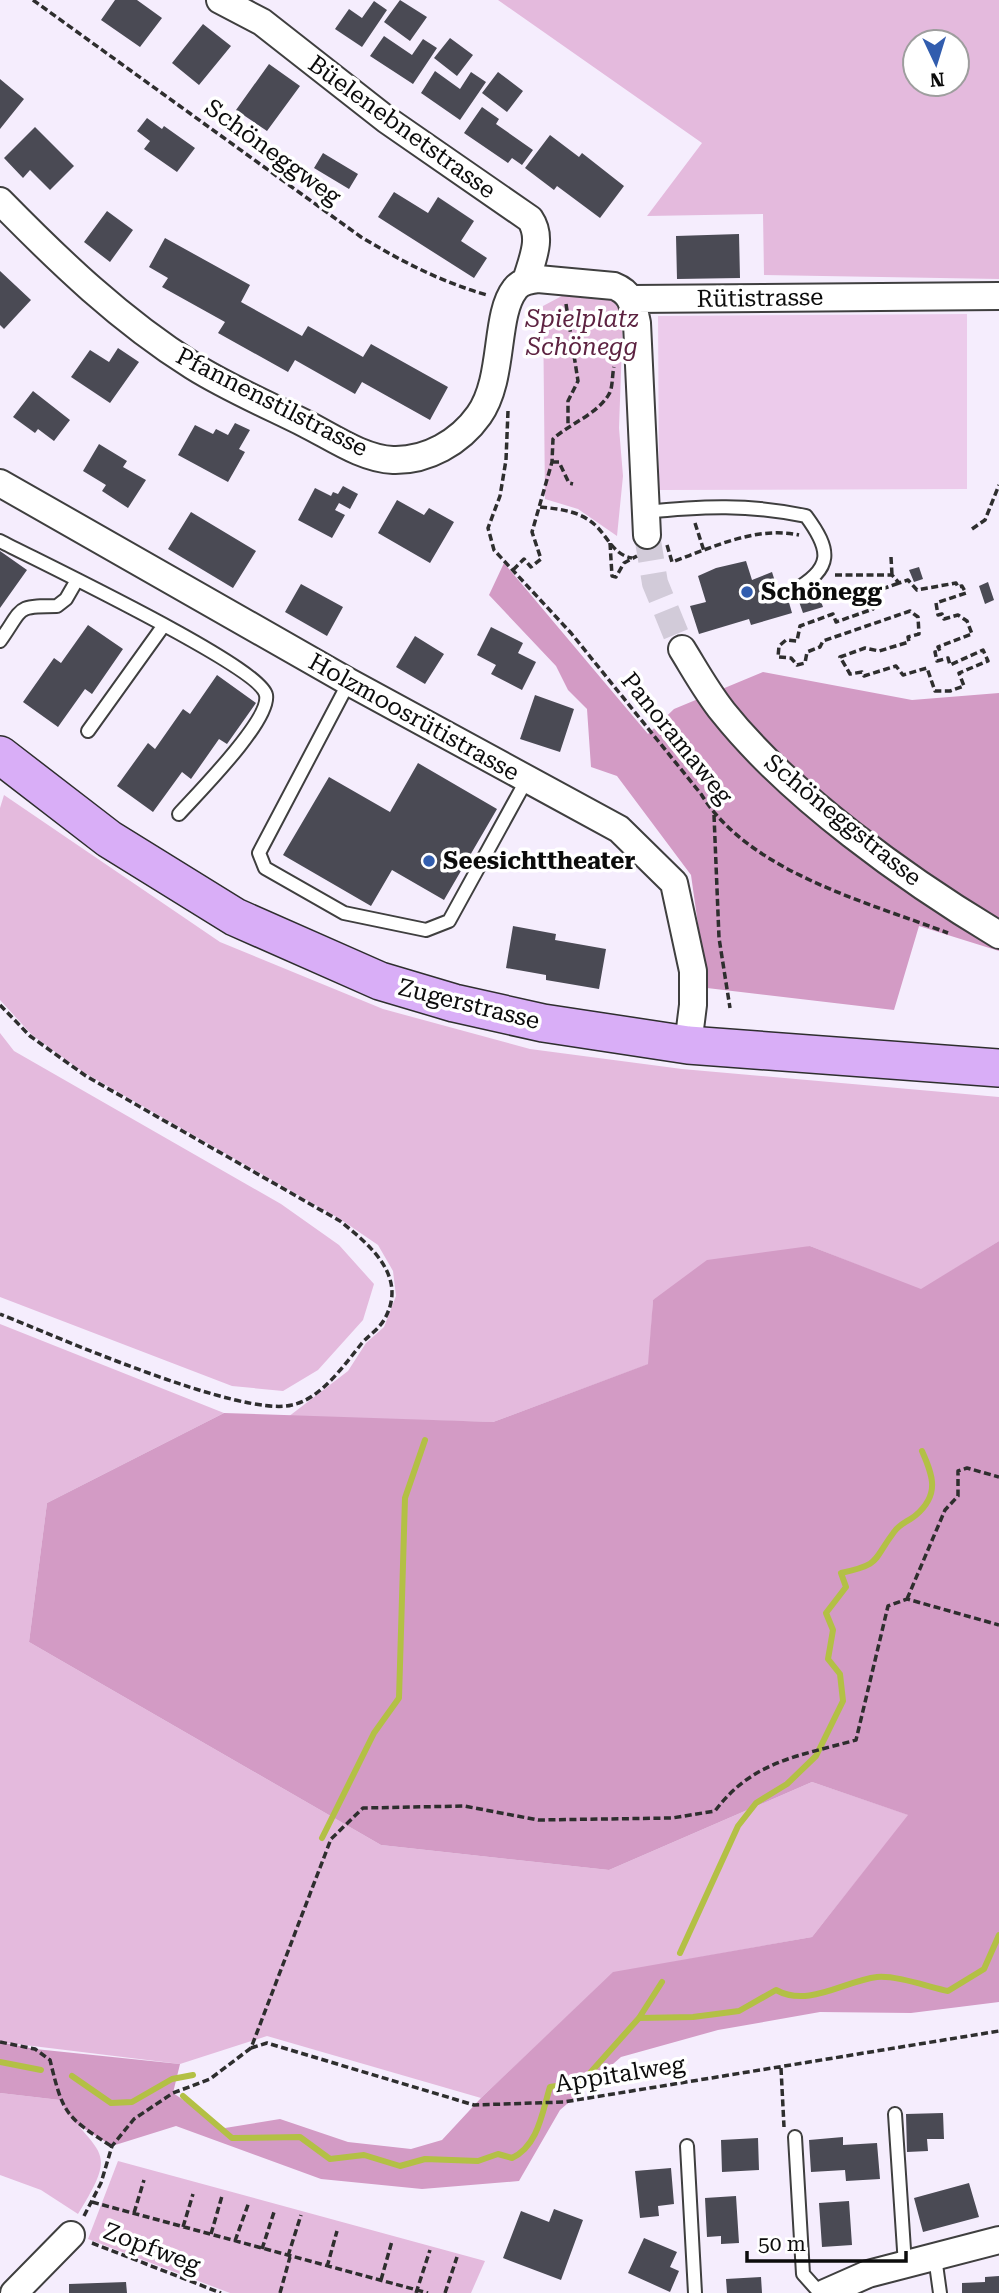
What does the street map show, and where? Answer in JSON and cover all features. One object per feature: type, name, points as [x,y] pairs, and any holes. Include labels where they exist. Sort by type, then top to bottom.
[{"type":"main road","name":"Zugerstrasse","points":[[0,755],[109,839],[235,917],[380,981],[453,1003],[543,1023],[688,1045],[999,1068]]},
{"type":"street","name":"Büelenebnetstrasse","points":[[220,0],[262,22],[387,120],[530,219],[536,229],[537,239],[526,281]]},
{"type":"street","name":"Pfannenstilstrasse","points":[[0,201],[114,311],[194,366],[360,452],[392,460],[424,456],[457,439],[479,415],[496,381],[509,301]]},
{"type":"street","points":[[509,301],[515,289],[526,281]]},
{"type":"street","name":"Rütistrasse","points":[[526,281],[565,281],[614,286],[625,290],[632,299],[999,296]]},
{"type":"street","points":[[632,299],[637,323],[648,538]]},
{"type":"street","name":"Holzmoosrütistrasse","points":[[1,485],[349,682],[619,829],[674,883],[693,971],[693,1005],[688,1045]]},
{"type":"street","name":"Schöneggstrasse","points":[[682,649],[722,711],[776,771],[881,856],[958,911],[999,935]]},
{"type":"street","points":[[14,2293],[71,2235]]},
{"type":"street","points":[[822,2293],[842,2283],[999,2240]]},
{"type":"lane","points":[[648,538],[698,506],[763,507],[806,516],[824,541],[825,555],[820,569],[809,582],[793,591]]},
{"type":"lane","points":[[0,541],[195,641],[260,683],[266,695],[265,709],[233,755],[179,814]]},
{"type":"lane","points":[[0,640],[23,608],[31,604],[57,606],[66,598],[76,580]]},
{"type":"lane","points":[[88,731],[164,625]]},
{"type":"lane","points":[[349,682],[259,853],[265,868],[344,913],[426,930],[449,921],[527,779]]},
{"type":"lane","points":[[895,2114],[905,2265]]},
{"type":"lane","points":[[796,2137],[803,2274],[822,2293]]},
{"type":"lane","points":[[687,2146],[695,2293]]},
{"type":"lane","points":[[935,2257],[940,2293]]},
{"type":"path","name":"Schöneggweg","points":[[33,0],[361,237],[403,262],[458,287],[509,301]]},
{"type":"path","points":[[565,281],[578,381],[568,401],[568,425]]},
{"type":"path","points":[[513,570],[524,559],[531,567],[541,559],[532,532],[552,462],[553,439],[568,425],[587,415],[610,394],[615,359]]},
{"type":"path","name":"Panoramaweg","points":[[496,381],[506,390],[510,421],[500,496],[488,527],[494,550],[571,633],[701,794],[714,815],[759,851],[813,882],[954,935]]},
{"type":"path","points":[[552,462],[559,462],[569,483],[573,484]]},
{"type":"path","points":[[972,529],[985,520],[999,485]]},
{"type":"path","points":[[540,507],[577,513],[595,524],[626,557],[632,558]]},
{"type":"path","points":[[694,519],[704,551]]},
{"type":"path","points":[[610,543],[612,576],[616,577],[624,563],[632,558],[648,538],[667,545],[672,562],[755,533],[782,532],[824,541]]},
{"type":"path","points":[[891,557],[892,575],[899,583]]},
{"type":"path","points":[[820,569],[839,576],[892,575]]},
{"type":"path","points":[[908,580],[917,590],[956,583],[958,587],[962,586],[966,593],[936,603],[936,607],[938,615],[942,614],[944,619],[958,615],[967,621],[972,634],[939,647],[940,650],[934,652],[937,661],[948,658],[950,665],[983,650],[988,661],[959,673],[964,686],[950,691],[935,691],[927,668],[903,676],[896,666],[864,676],[862,672],[850,674],[841,657],[865,648],[879,651],[909,642],[908,638],[919,634],[918,617],[910,611],[823,641],[820,647],[807,652],[805,663],[797,666],[791,659],[778,657],[779,646],[786,640],[797,641],[800,626],[833,614],[836,622],[873,609],[868,594],[899,583],[908,580]]},
{"type":"path","points":[[714,815],[719,939],[730,1008]]},
{"type":"path","points":[[0,1005],[30,1036],[86,1076],[340,1221],[369,1244],[390,1272],[391,1299],[379,1328],[364,1341],[340,1373],[293,1405],[278,1406],[246,1402],[171,1379],[0,1314]]},
{"type":"path","points":[[906,1599],[945,1510],[958,1496],[958,1471],[967,1468],[999,1477]]},
{"type":"path","points":[[71,2235],[92,2202],[109,2164],[112,2147],[134,2119],[173,2093],[210,2079],[251,2048],[331,1839],[362,1808],[464,1806],[538,1820],[672,1818],[715,1811],[728,1794],[750,1775],[781,1761],[856,1740],[888,1605],[906,1599],[999,1625]]},
{"type":"path","name":"Appitalweg","points":[[251,2048],[267,2043],[474,2105],[537,2104],[999,2031]]},
{"type":"path","points":[[0,2042],[35,2049],[50,2060],[60,2100],[74,2122],[112,2147]]},
{"type":"path","points":[[134,2213],[144,2180]]},
{"type":"path","points":[[183,2227],[194,2194]]},
{"type":"path","points":[[211,2234],[222,2196]]},
{"type":"path","points":[[92,2202],[428,2293]]},
{"type":"path","points":[[235,2241],[249,2203]]},
{"type":"path","points":[[262,2249],[275,2209]]},
{"type":"path","points":[[280,2293],[301,2216]]},
{"type":"path","points":[[327,2267],[337,2231]]},
{"type":"path","name":"Zopfweg","points":[[71,2235],[221,2293]]},
{"type":"path","points":[[381,2280],[392,2241]]},
{"type":"path","points":[[417,2292],[430,2250]]},
{"type":"path","points":[[444,2293],[457,2257]]},
{"type":"green space","points":[[498,0],[999,0],[999,279],[764,275],[763,214],[647,216],[702,143]]},
{"type":"green space","name":"Spielplatz Schönegg","points":[[575,289],[612,299],[623,316],[619,428],[623,476],[617,536],[578,509],[545,499],[543,306]]},
{"type":"green space","points":[[4,795],[220,942],[383,1009],[530,1049],[682,1069],[999,1097],[999,1241],[921,1290],[810,1246],[653,1300],[649,1364],[493,1422],[288,1417],[348,1371],[366,1343],[384,1327],[396,1296],[393,1271],[378,1245],[340,1219],[83,1072],[32,1035],[0,1000],[0,808]]},
{"type":"green space","points":[[0,1033],[14,1051],[281,1204],[339,1245],[374,1284],[363,1320],[318,1370],[283,1391],[232,1386],[0,1297]]},
{"type":"green space","points":[[0,1324],[224,1413],[47,1503],[29,1642],[381,1845],[609,1870],[812,1782],[909,1815],[812,1937],[613,1973],[481,2098],[267,2036],[180,2064],[0,2042]]},
{"type":"green space","points":[[0,2093],[60,2100],[93,2143],[101,2163],[99,2175],[78,2214],[41,2190],[0,2175]]},
{"type":"green space","points":[[118,2161],[485,2261],[471,2293],[230,2293],[88,2239]]},
{"type":"shaded area","points":[[967,314],[967,489],[659,490],[658,316]]},
{"type":"shaded area","points":[[504,563],[648,734],[674,709],[763,672],[912,700],[999,693],[999,951],[919,926],[894,1010],[707,988],[691,875],[617,776],[591,767],[587,709],[568,690],[556,666],[489,595]]},
{"type":"shaded area","points":[[999,1241],[999,2002],[911,2013],[820,2012],[718,2030],[621,2057],[560,2110],[519,2181],[422,2189],[321,2179],[176,2126],[112,2146],[74,2122],[60,2100],[0,2093],[0,2042],[35,2049],[180,2064],[173,2093],[225,2128],[280,2119],[348,2142],[411,2149],[442,2140],[481,2098],[613,1972],[812,1937],[908,1815],[812,1782],[609,1870],[381,1845],[29,1642],[47,1503],[224,1413],[493,1422],[648,1364],[653,1300],[707,1260],[810,1246],[921,1289]]},
{"type":"building","points":[[115,0],[137,0],[162,18],[140,47],[101,20]]},
{"type":"building","points":[[400,0],[427,17],[410,41],[384,22]]},
{"type":"building","points":[[374,1],[387,10],[362,47],[335,29],[349,9],[362,18]]},
{"type":"building","points":[[203,24],[231,46],[199,85],[172,63]]},
{"type":"building","points":[[384,36],[412,55],[423,39],[437,48],[413,84],[370,56]]},
{"type":"building","points":[[450,38],[473,55],[457,76],[434,58]]},
{"type":"building","points":[[269,64],[300,86],[267,131],[236,110]]},
{"type":"building","points":[[435,71],[460,89],[471,72],[486,82],[460,120],[421,93]]},
{"type":"building","points":[[498,72],[523,91],[507,112],[482,93]]},
{"type":"building","points":[[0,79],[24,99],[0,129]]},
{"type":"building","points":[[482,107],[499,119],[496,124],[533,150],[522,165],[512,158],[508,163],[464,133]]},
{"type":"building","points":[[147,118],[162,129],[164,126],[195,148],[177,172],[144,149],[150,141],[137,131]]},
{"type":"building","points":[[35,127],[74,166],[50,190],[30,170],[23,178],[4,158]]},
{"type":"building","points":[[550,135],[579,157],[582,153],[624,186],[600,218],[557,186],[554,190],[525,168]]},
{"type":"building","points":[[323,153],[358,174],[349,189],[314,168]]},
{"type":"building","points":[[394,192],[428,213],[438,197],[474,221],[461,241],[487,258],[474,278],[378,217]]},
{"type":"building","points":[[107,211],[133,230],[110,262],[84,242]]},
{"type":"building","points":[[739,234],[740,278],[677,279],[676,236]]},
{"type":"building","points":[[165,238],[250,285],[241,302],[302,336],[308,326],[363,357],[371,344],[448,387],[430,420],[362,382],[355,394],[295,360],[288,372],[218,333],[225,322],[162,287],[168,278],[149,267]]},
{"type":"building","points":[[0,271],[31,300],[4,329],[0,325]]},
{"type":"building","points":[[118,348],[139,362],[110,403],[71,377],[90,350],[109,362]]},
{"type":"building","points":[[33,391],[70,420],[54,441],[38,429],[35,433],[13,417]]},
{"type":"building","points":[[235,423],[250,430],[239,449],[245,452],[228,482],[178,455],[195,425],[213,434],[216,429],[228,435]]},
{"type":"building","points":[[99,444],[127,461],[123,467],[146,480],[128,508],[102,491],[106,485],[83,471]]},
{"type":"building","points":[[343,486],[358,494],[350,509],[339,503],[335,510],[345,515],[332,538],[298,520],[315,488],[331,496],[333,492],[338,494]]},
{"type":"building","points":[[397,500],[424,515],[429,508],[454,522],[430,563],[378,533]]},
{"type":"building","points":[[191,512],[256,551],[233,588],[168,549]]},
{"type":"building","points":[[0,551],[27,570],[0,608]]},
{"type":"building","points":[[746,561],[752,580],[772,572],[779,594],[786,592],[792,613],[751,625],[749,619],[699,634],[690,606],[706,602],[698,576],[716,568]]},
{"type":"building","points":[[919,567],[923,579],[914,582],[909,570]]},
{"type":"building","points":[[988,582],[994,600],[985,604],[979,586]]},
{"type":"building","points":[[301,584],[343,607],[327,636],[285,612]]},
{"type":"building","points":[[817,590],[823,607],[803,613],[797,596]]},
{"type":"building","points":[[88,625],[123,649],[92,694],[85,689],[58,727],[23,702],[54,658],[61,663]]},
{"type":"building","points":[[491,627],[523,643],[518,653],[536,662],[522,690],[491,674],[496,665],[477,655]]},
{"type":"building","points":[[415,636],[444,654],[425,684],[396,667]]},
{"type":"building","points":[[217,675],[256,703],[227,744],[219,739],[191,779],[182,772],[153,812],[117,786],[148,743],[155,749],[183,709],[190,714]]},
{"type":"building","points":[[535,695],[574,709],[560,752],[520,739]]},
{"type":"building","points":[[418,763],[497,809],[444,900],[392,870],[371,906],[283,855],[329,777],[390,812]]},
{"type":"building","points":[[513,926],[556,934],[555,940],[606,949],[599,989],[546,980],[546,975],[506,968]]},
{"type":"building","points":[[943,2113],[944,2139],[927,2139],[928,2151],[907,2152],[906,2114]]},
{"type":"building","points":[[843,2137],[843,2145],[877,2143],[880,2179],[846,2181],[845,2170],[811,2172],[809,2140]]},
{"type":"building","points":[[758,2138],[759,2170],[722,2172],[721,2140]]},
{"type":"building","points":[[671,2168],[674,2204],[658,2206],[659,2216],[640,2218],[635,2171]]},
{"type":"building","points":[[969,2183],[979,2217],[923,2232],[914,2198]]},
{"type":"building","points":[[736,2196],[739,2243],[721,2244],[721,2236],[707,2237],[705,2198]]},
{"type":"building","points":[[849,2201],[852,2245],[822,2247],[819,2203]]},
{"type":"building","points":[[554,2209],[583,2220],[561,2280],[503,2258],[521,2211],[549,2222]]},
{"type":"building","points":[[644,2238],[677,2252],[670,2267],[679,2271],[670,2292],[628,2273]]},
{"type":"building","points":[[999,2276],[999,2293],[962,2293],[962,2283],[985,2282],[985,2277]]},
{"type":"building","points":[[761,2277],[762,2293],[727,2293],[726,2279]]},
{"type":"building","points":[[126,2282],[127,2293],[69,2293],[69,2284]]},
{"type":"waterway","points":[[322,1838],[374,1733],[399,1698],[405,1498],[425,1440]]},
{"type":"waterway","points":[[680,1953],[738,1826],[756,1803],[787,1784],[816,1756],[843,1701],[840,1674],[828,1659],[833,1630],[826,1613],[846,1587],[841,1573],[863,1567],[875,1560],[896,1529],[916,1515],[929,1500],[932,1484],[922,1451]]},
{"type":"waterway","points":[[639,2018],[693,2017],[739,2011],[776,1990],[788,1995],[814,1995],[877,1977],[902,1979],[948,1991],[984,1969],[999,1935]]},
{"type":"waterway","points":[[183,2096],[232,2138],[300,2137],[330,2159],[364,2155],[400,2166],[425,2159],[478,2161],[498,2154],[512,2158],[521,2153],[533,2137],[550,2087],[582,2082],[639,2018],[662,1982]]},
{"type":"waterway","points":[[0,2062],[41,2070]]},
{"type":"waterway","points":[[72,2076],[111,2103],[132,2102],[172,2079],[193,2075]]},
{"type":"tunnel","points":[[647,535],[655,583],[682,649]]},
{"type":"place","name":"Schönegg","points":[[747,592]]},
{"type":"place","name":"Seesichttheater","points":[[429,861]]}]
